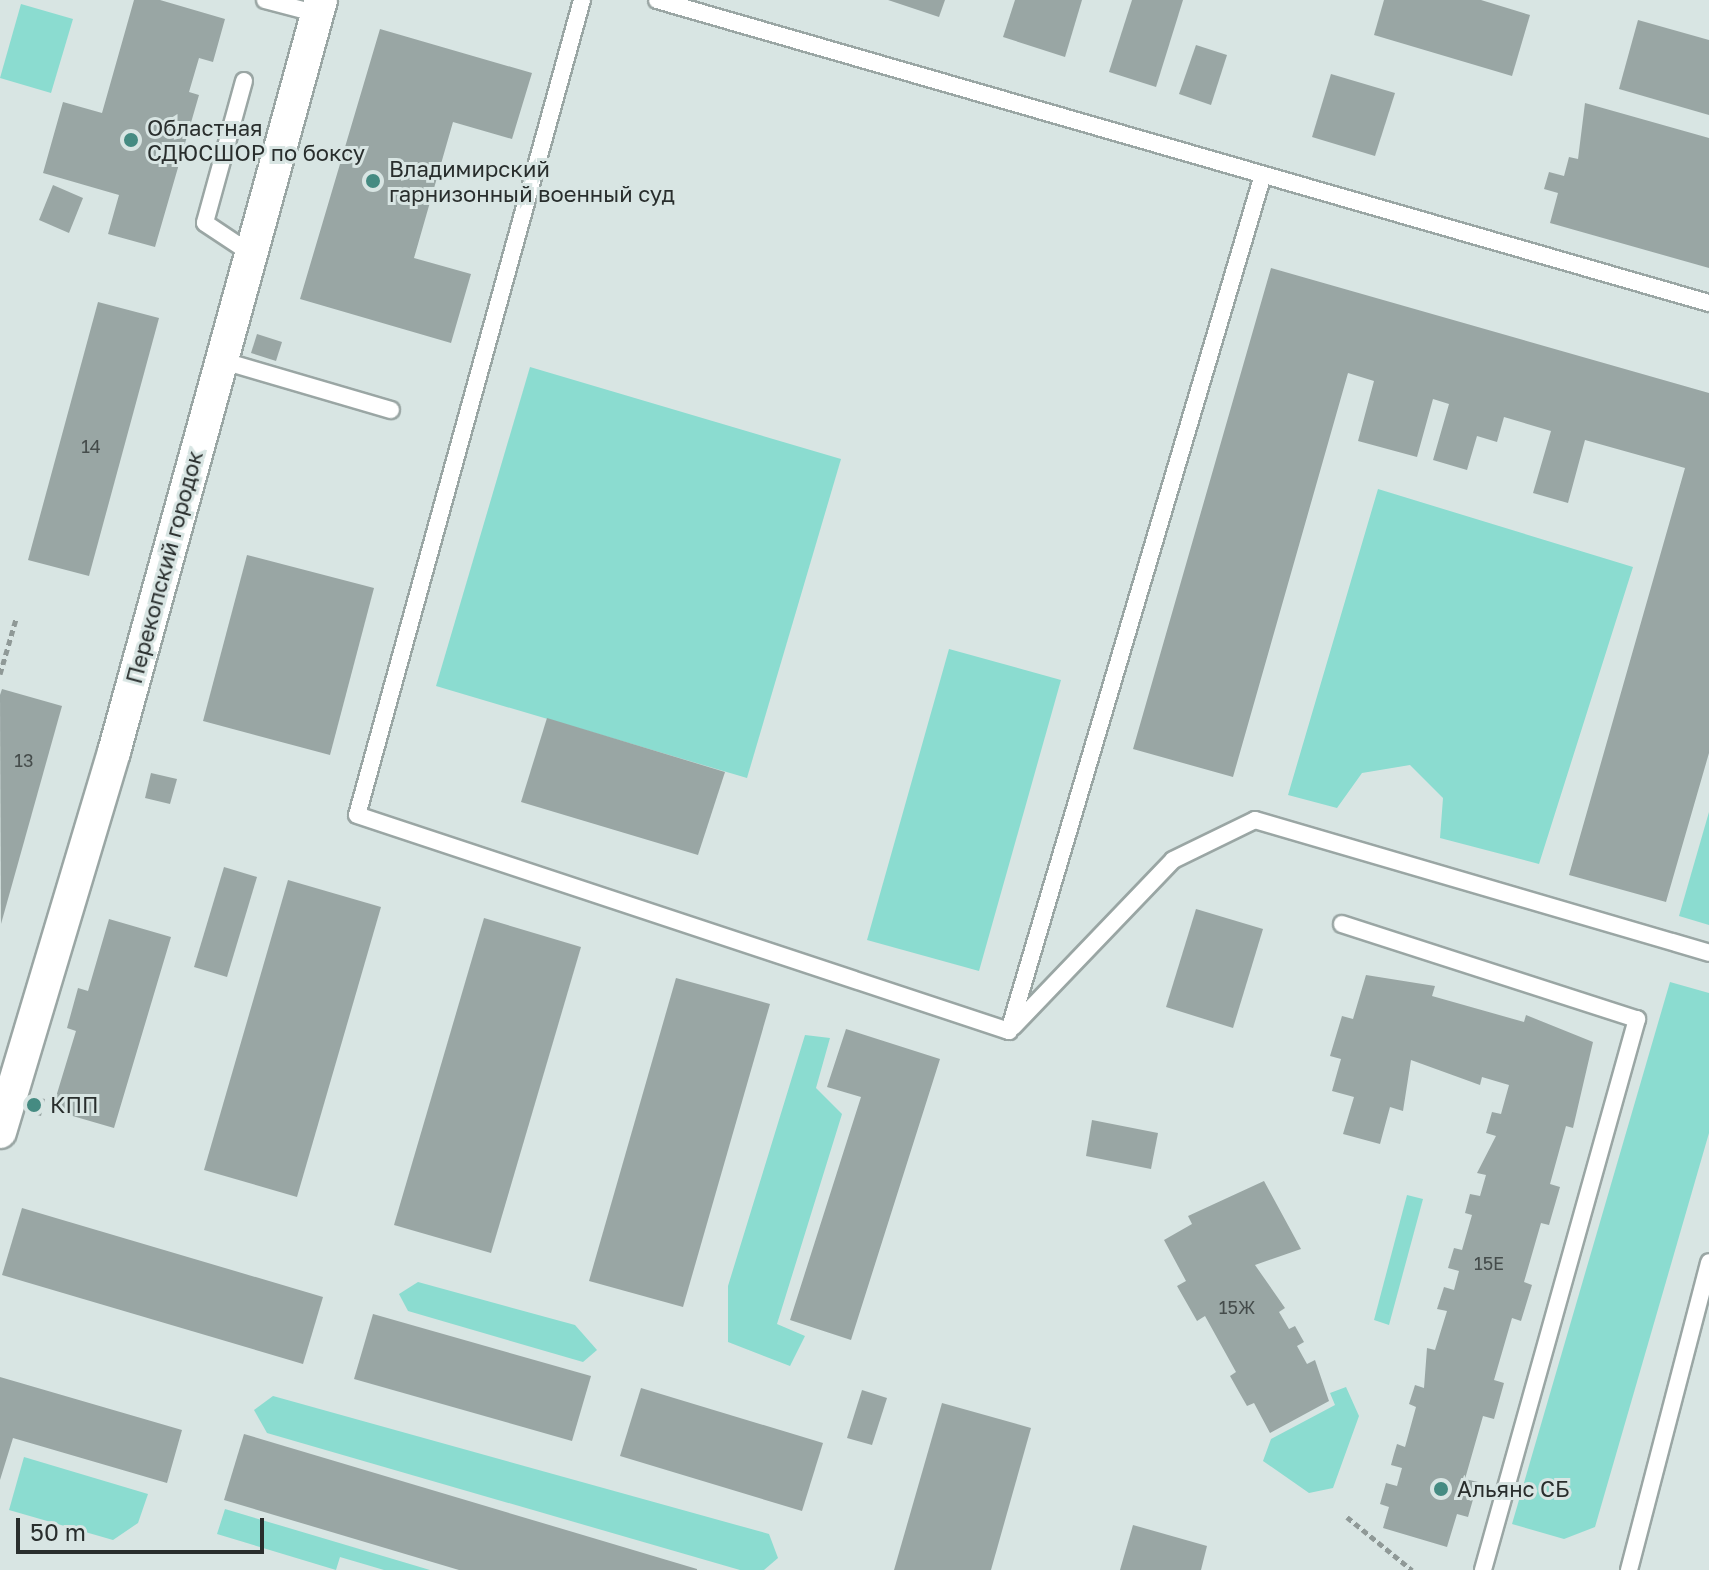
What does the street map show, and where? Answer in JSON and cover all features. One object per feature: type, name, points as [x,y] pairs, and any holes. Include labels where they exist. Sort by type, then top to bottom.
[{"type":"street","name":"Перекопский городок","points":[[0,1132],[114,752],[320,7]]},
{"type":"lane","points":[[265,0],[320,7]]},
{"type":"lane","points":[[582,0],[357,815],[1009,1031]]},
{"type":"lane","points":[[657,0],[1262,178],[1709,303]]},
{"type":"lane","points":[[244,81],[205,223],[250,253]]},
{"type":"lane","points":[[1009,1031],[1262,178]]},
{"type":"lane","points":[[220,360],[391,410]]},
{"type":"lane","points":[[1009,1031],[1173,860],[1255,820],[1709,953]]},
{"type":"lane","points":[[1342,924],[1637,1019],[1483,1570]]},
{"type":"lane","points":[[1629,1570],[1709,1262]]},
{"type":"path","points":[[0,674],[16,619]]},
{"type":"path","points":[[1347,1517],[1412,1570]]},
{"type":"green space","points":[[21,4],[73,19],[51,93],[0,78]]},
{"type":"green space","points":[[530,367],[841,459],[747,778],[436,686]]},
{"type":"green space","points":[[1378,489],[1633,567],[1539,864],[1440,838],[1443,798],[1410,765],[1362,773],[1337,808],[1288,795]]},
{"type":"green space","points":[[949,649],[1061,680],[979,971],[867,940]]},
{"type":"green space","points":[[1709,812],[1709,925],[1679,916]]},
{"type":"green space","points":[[1670,982],[1709,993],[1709,1133],[1595,1527],[1564,1539],[1512,1524]]},
{"type":"green space","points":[[805,1035],[830,1038],[816,1088],[842,1114],[777,1324],[805,1336],[790,1366],[728,1342],[728,1286]]},
{"type":"green space","points":[[1407,1195],[1423,1199],[1389,1325],[1374,1320]]},
{"type":"green space","points":[[418,1282],[575,1325],[597,1350],[583,1362],[408,1311],[399,1294]]},
{"type":"green space","points":[[1346,1387],[1359,1416],[1333,1488],[1309,1493],[1263,1461],[1271,1439],[1335,1405],[1330,1393]]},
{"type":"green space","points":[[273,1396],[769,1534],[778,1558],[764,1570],[740,1570],[267,1433],[254,1410]]},
{"type":"green space","points":[[24,1457],[148,1494],[138,1523],[113,1540],[9,1510]]},
{"type":"green space","points":[[225,1509],[430,1570],[384,1570],[340,1557],[336,1570],[217,1534]]},
{"type":"building","points":[[134,0],[160,0],[225,19],[213,62],[199,58],[189,92],[199,95],[155,247],[108,234],[119,195],[43,173],[63,102],[102,113]]},
{"type":"building","points":[[888,0],[945,0],[939,17]]},
{"type":"building","points":[[1015,0],[1082,0],[1065,57],[1003,37]]},
{"type":"building","points":[[1132,0],[1183,0],[1156,87],[1109,72]]},
{"type":"building","points":[[1384,0],[1481,0],[1530,15],[1512,76],[1374,35]]},
{"type":"building","points":[[1638,20],[1709,40],[1709,115],[1619,89]]},
{"type":"building","points":[[380,29],[532,73],[512,139],[453,122],[414,258],[471,274],[451,343],[300,299]]},
{"type":"building","points":[[1196,45],[1227,55],[1211,105],[1179,94]]},
{"type":"building","points":[[1331,74],[1395,93],[1375,156],[1312,137]]},
{"type":"building","points":[[1585,103],[1709,138],[1709,268],[1550,223],[1558,193],[1544,189],[1549,172],[1564,176],[1569,157],[1578,159]]},
{"type":"building","points":[[53,185],[83,198],[69,233],[39,220]]},
{"type":"building","points":[[1271,268],[1709,393],[1709,753],[1666,902],[1569,875],[1685,468],[1585,440],[1568,503],[1533,493],[1551,431],[1504,417],[1497,442],[1477,436],[1467,470],[1433,460],[1449,404],[1433,399],[1417,457],[1358,441],[1374,381],[1348,373],[1233,777],[1133,749]]},
{"type":"building","points":[[98,302],[159,318],[89,576],[28,560]]},
{"type":"building","points":[[257,334],[282,342],[276,361],[251,353]]},
{"type":"building","points":[[247,555],[374,588],[330,755],[203,721]]},
{"type":"building","points":[[2,689],[62,706],[1,924],[0,695]]},
{"type":"building","points":[[547,718],[725,772],[698,855],[521,802]]},
{"type":"building","points":[[151,773],[177,779],[170,804],[145,798]]},
{"type":"building","points":[[224,867],[257,877],[227,977],[194,967]]},
{"type":"building","points":[[288,880],[381,907],[297,1197],[204,1170]]},
{"type":"building","points":[[1196,909],[1263,929],[1233,1028],[1166,1007]]},
{"type":"building","points":[[484,918],[581,947],[491,1253],[394,1225]]},
{"type":"building","points":[[109,919],[171,937],[114,1128],[52,1110],[76,1031],[67,1028],[78,988],[88,991]]},
{"type":"building","points":[[1366,975],[1435,986],[1432,996],[1524,1022],[1526,1015],[1593,1042],[1573,1128],[1566,1126],[1550,1184],[1560,1187],[1549,1225],[1541,1223],[1524,1282],[1532,1285],[1521,1321],[1512,1318],[1494,1380],[1504,1383],[1494,1419],[1483,1416],[1465,1479],[1478,1482],[1468,1517],[1457,1514],[1447,1547],[1383,1528],[1389,1507],[1380,1504],[1386,1483],[1397,1486],[1402,1468],[1391,1465],[1394,1454],[1397,1444],[1405,1447],[1416,1407],[1409,1404],[1415,1385],[1424,1388],[1427,1348],[1435,1350],[1447,1311],[1437,1309],[1444,1287],[1454,1290],[1459,1271],[1448,1268],[1454,1248],[1462,1250],[1472,1215],[1465,1213],[1470,1194],[1480,1196],[1486,1175],[1477,1173],[1496,1136],[1486,1133],[1492,1112],[1501,1114],[1509,1085],[1482,1077],[1480,1085],[1411,1060],[1403,1111],[1390,1107],[1380,1144],[1343,1134],[1354,1097],[1332,1091],[1341,1059],[1330,1056],[1342,1016],[1353,1019]]},
{"type":"building","points":[[676,978],[770,1004],[683,1307],[589,1281]]},
{"type":"building","points":[[846,1029],[940,1059],[851,1340],[790,1320],[861,1097],[827,1087]]},
{"type":"building","name":"КПП","points":[[27,1095],[45,1099],[41,1116],[22,1111]]},
{"type":"building","points":[[1092,1120],[1158,1133],[1151,1169],[1086,1156]]},
{"type":"building","points":[[1264,1181],[1301,1249],[1255,1265],[1285,1308],[1279,1312],[1289,1329],[1295,1326],[1304,1342],[1297,1346],[1307,1364],[1315,1360],[1329,1401],[1270,1433],[1254,1403],[1247,1406],[1230,1376],[1236,1372],[1205,1316],[1197,1321],[1177,1286],[1186,1281],[1164,1240],[1192,1224],[1188,1216]]},
{"type":"building","points":[[22,1208],[323,1297],[303,1364],[2,1275]]},
{"type":"building","points":[[373,1314],[591,1376],[572,1441],[354,1379]]},
{"type":"building","points":[[0,1377],[182,1430],[167,1483],[13,1438],[0,1480]]},
{"type":"building","points":[[641,1388],[823,1443],[802,1511],[620,1456]]},
{"type":"building","points":[[862,1390],[887,1398],[872,1445],[847,1438]]},
{"type":"building","points":[[942,1403],[1031,1428],[991,1570],[894,1570]]},
{"type":"building","points":[[244,1434],[697,1570],[459,1570],[224,1500]]},
{"type":"building","points":[[1133,1525],[1207,1546],[1201,1570],[1120,1570]]},
{"type":"place","name":"Областная СДЮСШОР по боксу","points":[[131,140]]},
{"type":"place","name":"Владимирский гарнизонный военный суд","points":[[373,181]]},
{"type":"place","name":"КПП","points":[[34,1105]]},
{"type":"place","name":"Альянс СБ","points":[[1441,1489]]}]
